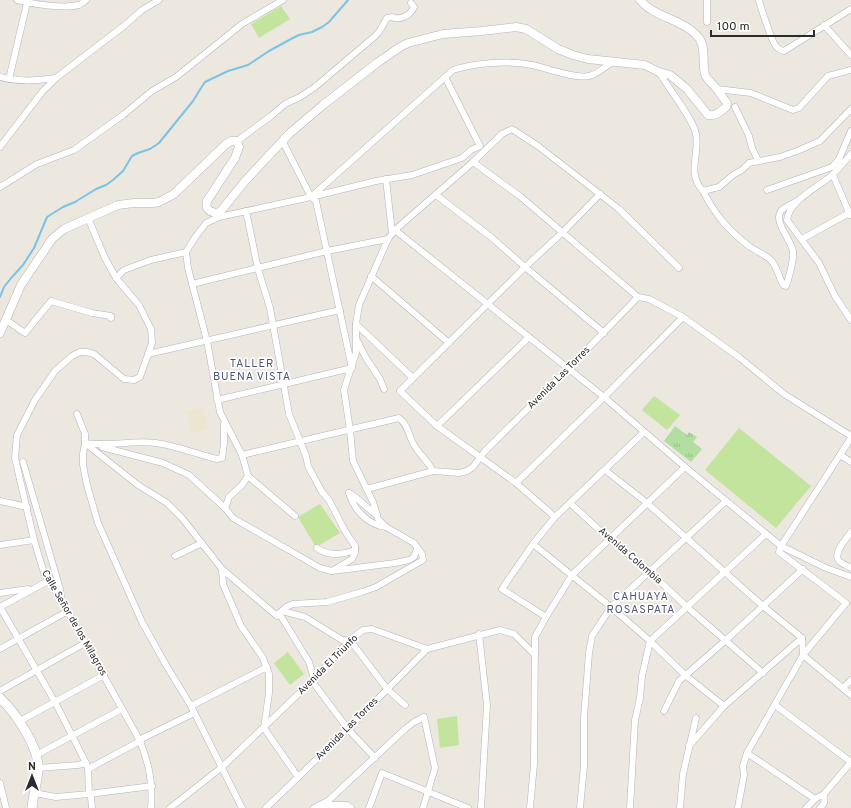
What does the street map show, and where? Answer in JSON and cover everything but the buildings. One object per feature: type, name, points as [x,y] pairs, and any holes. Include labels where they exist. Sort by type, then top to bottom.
[{"type":"main road","points":[[0,698],[20,721],[38,754],[38,768],[31,807]]},
{"type":"street","points":[[17,0],[27,3],[35,2],[70,6],[80,5],[86,0]]},
{"type":"street","points":[[59,0],[70,6]]},
{"type":"street","points":[[0,147],[42,92],[56,78],[125,25],[142,10],[159,0]]},
{"type":"street","points":[[0,187],[37,164],[74,150],[123,115],[152,91],[176,78],[242,24],[283,0]]},
{"type":"street","points":[[295,516],[248,476],[242,455],[220,412],[207,341],[188,268],[186,252],[200,231],[220,212],[246,180],[290,133],[323,105],[408,43],[436,36],[516,27],[526,29],[558,49],[573,55],[588,59],[646,65],[659,72],[670,75],[681,84],[708,115],[714,116],[726,107],[727,103],[705,74],[701,42],[698,37],[676,22],[650,10],[640,0]]},
{"type":"street","points":[[707,0],[707,22]]},
{"type":"street","points":[[759,0],[774,43],[780,50],[784,51],[851,9]]},
{"type":"street","points":[[9,79],[27,3]]},
{"type":"street","points":[[0,333],[21,285],[52,239],[64,229],[118,205],[134,202],[160,202],[174,194],[226,144],[231,141],[237,141],[285,104],[300,97],[328,77],[379,32],[387,18],[401,18],[410,14],[414,7],[411,3]]},
{"type":"street","points":[[824,25],[851,55]]},
{"type":"street","points":[[311,197],[453,70],[462,67],[507,62],[532,65],[559,73],[588,76],[597,74],[613,62]]},
{"type":"street","points":[[717,89],[752,93],[793,110],[799,108],[828,76],[851,70]]},
{"type":"street","points":[[659,72],[690,121],[696,134],[694,178],[717,216],[730,230],[750,247],[771,260],[775,266],[782,285],[786,286],[793,252],[780,225],[778,217],[781,211],[798,201],[832,175],[841,161],[851,131]]},
{"type":"street","points":[[0,77],[9,79],[40,80],[56,78]]},
{"type":"street","points":[[214,217],[311,197],[386,179],[412,175],[462,158],[471,150],[480,146],[445,78]]},
{"type":"street","points":[[735,107],[749,136],[752,148],[758,160]]},
{"type":"street","points":[[703,191],[719,187],[749,163],[797,152],[820,141],[851,109]]},
{"type":"street","points":[[279,613],[286,607],[293,604],[327,602],[376,587],[423,560],[422,554],[414,543],[386,527],[378,519],[367,489],[353,461],[344,390],[356,352],[356,324],[359,305],[388,238],[502,134],[512,129],[538,146],[600,194],[633,222],[679,268]]},
{"type":"street","points":[[214,217],[206,206],[207,201],[235,158],[239,147],[237,141]]},
{"type":"street","points":[[283,142],[311,197],[316,201],[352,368]]},
{"type":"street","points":[[767,190],[832,167],[851,154]]},
{"type":"street","points":[[473,162],[521,197],[638,297],[649,299],[683,317],[740,358],[784,394],[851,437],[781,546],[780,552],[846,603],[803,655],[747,753],[743,766],[744,775],[738,807]]},
{"type":"street","points":[[802,239],[850,214],[832,175]]},
{"type":"street","points":[[386,179],[394,232],[488,304],[604,397],[685,467],[781,546],[826,568],[851,577]]},
{"type":"street","points":[[555,517],[516,483],[479,458],[437,426],[400,391],[524,267],[563,232],[600,194]]},
{"type":"street","points":[[436,195],[492,237],[524,267],[604,333]]},
{"type":"street","points":[[798,201],[789,211],[787,220],[819,263],[835,296],[851,320]]},
{"type":"street","points":[[246,211],[258,269],[270,308],[289,414],[306,456],[308,466],[322,492],[329,500],[344,531],[355,546],[355,553],[352,559],[332,571]]},
{"type":"street","name":"Calle Señor de los Milagros","points":[[88,218],[105,258],[116,278],[139,305],[151,329],[152,343],[140,377],[134,380],[124,379],[94,354],[80,352],[72,356],[55,371],[35,400],[23,422],[16,440],[15,458],[34,540],[44,573],[50,580],[68,611],[140,741],[147,761],[152,786],[151,808]]},
{"type":"street","points":[[192,284],[388,238]]},
{"type":"street","points":[[116,278],[124,270],[151,260],[186,252]]},
{"type":"street","points":[[371,276],[449,343]]},
{"type":"street","name":"Avenida Las Torres","points":[[433,471],[437,470],[452,473],[463,472],[473,467],[479,458],[638,297]]},
{"type":"street","points":[[6,320],[26,333],[50,301],[85,311],[111,316],[111,318]]},
{"type":"street","points":[[148,354],[340,310]]},
{"type":"street","points":[[516,483],[683,317]]},
{"type":"street","points":[[356,324],[412,378]]},
{"type":"street","points":[[437,426],[529,337]]},
{"type":"street","points":[[357,340],[366,358],[380,379],[384,389]]},
{"type":"street","points":[[217,400],[352,368]]},
{"type":"street","points":[[76,414],[85,434],[83,465],[90,498],[98,523],[142,622],[191,706],[242,808]]},
{"type":"street","points":[[242,455],[399,418],[405,423],[413,444],[428,462],[433,471],[367,489]]},
{"type":"street","points":[[85,444],[97,445],[128,442],[157,443],[217,459],[222,458],[224,453],[224,422]]},
{"type":"street","points":[[546,617],[502,590],[533,544],[555,517],[644,432]]},
{"type":"street","points":[[85,444],[138,485],[167,503],[182,518],[222,569],[279,613],[309,662],[313,680],[348,729],[375,758]]},
{"type":"street","points":[[97,445],[163,463],[189,475],[225,508],[233,518],[320,568],[332,571],[409,560],[414,557],[417,548]]},
{"type":"street","points":[[840,455],[851,462]]},
{"type":"street","points":[[23,462],[60,589],[62,601]]},
{"type":"street","points":[[530,808],[534,764],[535,637],[572,575],[685,467]]},
{"type":"street","points":[[605,470],[647,503],[763,606],[802,638],[803,655],[851,695]]},
{"type":"street","points":[[225,508],[229,497],[242,485],[248,476]]},
{"type":"street","points":[[377,515],[367,508],[355,496],[349,493],[355,508],[362,515],[371,523],[380,527],[386,527]]},
{"type":"street","points":[[0,501],[27,507]]},
{"type":"street","points":[[580,808],[584,766],[584,718],[589,653],[592,636],[611,607],[726,501]]},
{"type":"street","name":"Avenida Colombia","points":[[570,503],[609,539],[650,572],[687,607],[763,672]]},
{"type":"street","points":[[851,532],[837,556],[840,562],[851,568]]},
{"type":"street","points":[[630,808],[636,720],[642,676],[650,641],[766,534]]},
{"type":"street","points":[[0,545],[34,540]]},
{"type":"street","points":[[175,556],[202,543]]},
{"type":"street","points":[[533,544],[611,607],[650,641],[685,675],[724,706]]},
{"type":"street","points":[[317,548],[326,554],[333,555],[355,550]]},
{"type":"street","points":[[222,569],[223,584],[241,626],[263,658],[269,674],[264,728],[298,777]]},
{"type":"street","points":[[664,711],[679,680],[726,640],[803,569]]},
{"type":"street","points":[[50,580],[0,607],[55,702],[87,766],[89,794],[91,797],[92,808]]},
{"type":"street","points":[[0,593],[26,590],[42,584]]},
{"type":"street","points":[[0,649],[68,611]]},
{"type":"street","points":[[279,613],[305,617],[342,640],[350,640],[388,689],[405,705]]},
{"type":"street","name":"Avenida El Triunfo","points":[[170,808],[222,767],[313,680],[350,640],[363,630],[368,629],[427,649]]},
{"type":"street","points":[[427,649],[479,634],[500,630],[514,634],[535,655]]},
{"type":"street","points":[[479,634],[487,705],[481,808]]},
{"type":"street","points":[[689,746],[724,706],[802,638]]},
{"type":"street","points":[[0,691],[85,643]]},
{"type":"street","name":"Avenida Las Torres","points":[[266,808],[348,729],[427,649]]},
{"type":"street","points":[[191,706],[266,667]]},
{"type":"street","points":[[20,721],[104,675]]},
{"type":"street","points":[[843,688],[851,680]]},
{"type":"street","points":[[775,705],[851,762],[824,794],[815,799],[806,808]]},
{"type":"street","points":[[38,754],[122,709]]},
{"type":"street","points":[[38,768],[78,765],[87,766],[194,713]]},
{"type":"street","points":[[314,808],[328,801],[405,729],[424,717],[435,768],[423,808]]},
{"type":"street","points":[[680,808],[683,774],[696,718]]},
{"type":"street","points":[[747,753],[815,799]]},
{"type":"street","points":[[369,808],[382,773],[468,808]]},
{"type":"street","points":[[0,783],[6,808]]},
{"type":"street","points":[[34,793],[56,797],[152,786]]},
{"type":"street","points":[[820,808],[825,800],[824,794]]},
{"type":"street","points":[[320,808],[332,805],[348,805],[351,808]]},
{"type":"shaded area","points":[[202,408],[208,429],[191,433],[187,411]]},
{"type":"green space","points":[[281,6],[290,19],[259,38],[251,24]]},
{"type":"green space","points":[[654,396],[680,415],[667,430],[642,410]]},
{"type":"green space","points":[[675,426],[687,435],[689,432],[697,437],[693,442],[702,449],[691,462],[664,441]]},
{"type":"green space","points":[[739,428],[811,486],[776,528],[705,470]]},
{"type":"green space","points":[[320,504],[340,533],[316,547],[298,517]]},
{"type":"green space","points":[[288,652],[304,674],[290,685],[274,663]]},
{"type":"green space","points":[[457,716],[459,745],[440,748],[437,719]]},
{"type":"waterway","points":[[0,297],[4,287],[23,265],[34,248],[47,217],[96,189],[106,185],[123,171],[132,156],[150,149],[159,143],[193,101],[205,82],[228,71],[248,65],[291,39],[322,27],[329,22],[348,0]]},
{"type":"district","name":"TALLER BUENA VISTA","points":[[252,370]]},
{"type":"district","name":"CAHUAYA ROSASPATA","points":[[641,603]]}]
